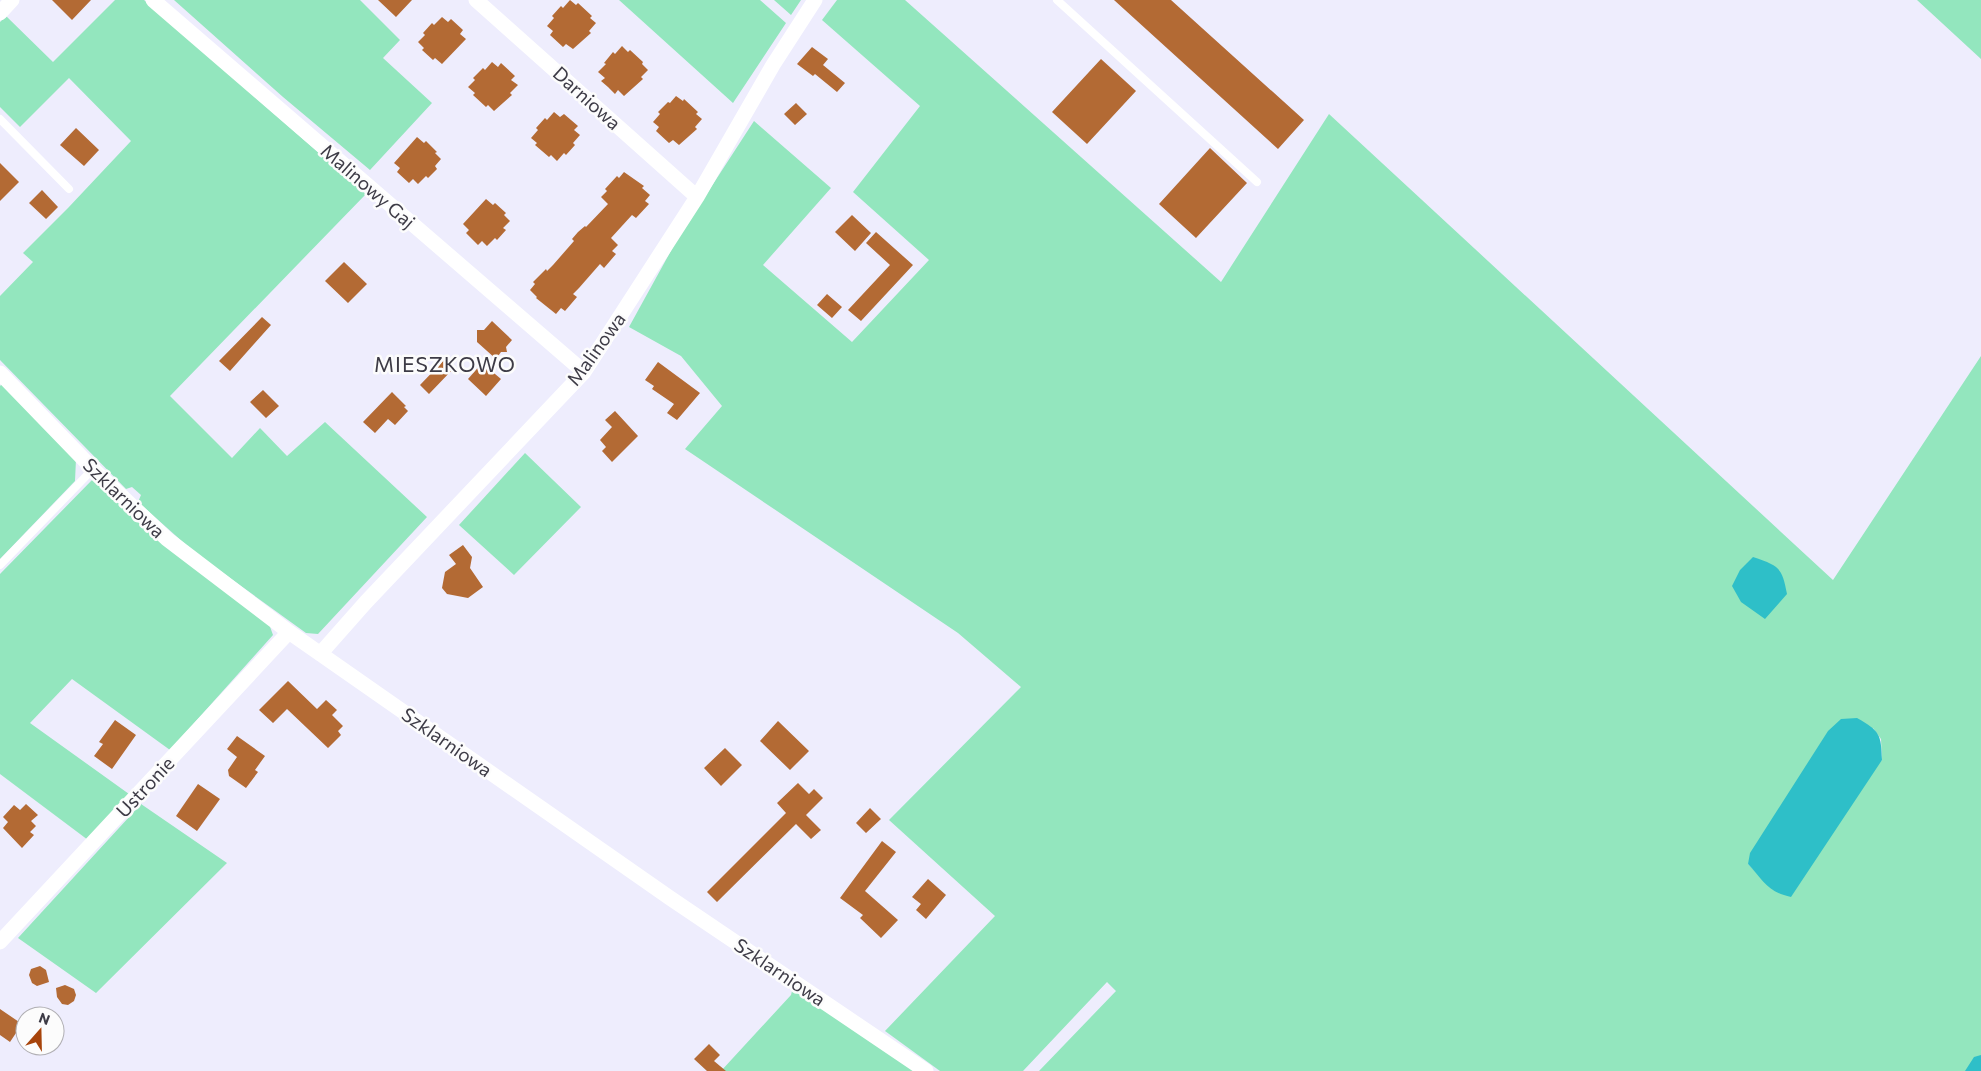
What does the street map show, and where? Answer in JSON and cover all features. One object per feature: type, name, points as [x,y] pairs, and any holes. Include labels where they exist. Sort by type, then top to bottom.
[{"type":"street","points":[[0,13],[12,0]]},
{"type":"street","name":"Malinowy Gaj","points":[[153,0],[584,372]]},
{"type":"street","name":"Darniowa","points":[[476,0],[697,197]]},
{"type":"street","name":"Malinowa","points":[[320,654],[373,595],[584,372],[697,197],[773,65],[815,0]]},
{"type":"street","name":"Szklarniowa","points":[[2,376],[93,469],[167,539],[289,632],[670,898],[926,1071]]},
{"type":"street","name":"Ustronie","points":[[0,942],[289,632]]},
{"type":"lane","points":[[1056,0],[1257,182]]},
{"type":"lane","points":[[0,119],[69,189]]},
{"type":"lane","points":[[0,565],[93,469]]},
{"type":"green space","points":[[115,0],[144,0],[366,194],[170,396],[232,458],[260,428],[287,456],[325,422],[427,517],[318,634],[306,633],[194,552],[138,502],[141,495],[132,487],[126,489],[0,360],[0,296],[33,262],[23,253],[131,141],[69,78],[20,127],[0,107],[0,22],[6,16],[53,62]]},
{"type":"green space","points":[[174,0],[360,0],[400,40],[383,58],[432,103],[370,170],[283,97]]},
{"type":"green space","points":[[619,0],[760,0],[786,23],[733,103]]},
{"type":"green space","points":[[774,0],[801,0],[791,15]]},
{"type":"green space","points":[[837,0],[905,0],[1221,282],[1329,114],[1833,580],[1981,356],[1981,1071],[1039,1071],[1116,991],[1107,982],[1023,1071],[940,1071],[885,1031],[995,916],[889,820],[1021,687],[958,633],[685,449],[722,406],[681,356],[629,327],[678,238],[754,121],[831,188],[763,265],[852,342],[929,260],[853,192],[920,106],[822,20]],"holes":[[[1873,728],[1881,739],[1882,760],[1757,873],[1748,864]]]},
{"type":"green space","points":[[1917,0],[1981,0],[1981,59]]},
{"type":"green space","points":[[2,384],[76,459],[75,481],[0,559],[0,386]]},
{"type":"green space","points":[[525,453],[581,507],[514,575],[459,525]]},
{"type":"green space","points":[[93,479],[268,621],[273,635],[170,750],[72,679],[30,723],[129,794],[88,840],[0,774],[0,574]]},
{"type":"green space","points":[[141,804],[227,863],[96,993],[18,938]]},
{"type":"green space","points":[[793,987],[916,1071],[721,1071],[791,995]]},
{"type":"water","points":[[1753,557],[1769,563],[1778,569],[1783,578],[1787,594],[1765,619],[1741,602],[1732,586],[1740,570]]},
{"type":"water","points":[[1857,718],[1870,726],[1878,734],[1882,760],[1791,897],[1776,892],[1766,885],[1748,864],[1750,853],[1828,731],[1841,719]]},
{"type":"water","points":[[1981,1055],[1981,1071],[1965,1071],[1974,1057]]},
{"type":"building","points":[[52,0],[91,0],[72,20]]},
{"type":"building","points":[[378,0],[412,0],[396,17]]},
{"type":"building","points":[[570,0],[576,5],[578,3],[592,16],[590,18],[596,23],[589,31],[591,33],[573,49],[566,44],[563,47],[550,35],[553,31],[547,26],[554,18],[552,16]]},
{"type":"building","points":[[1114,0],[1171,0],[1304,120],[1278,149]]},
{"type":"building","points":[[442,17],[448,22],[451,19],[463,30],[460,34],[466,39],[442,64],[435,58],[433,60],[422,50],[424,48],[418,42],[432,23],[434,25]]},
{"type":"building","points":[[622,46],[628,52],[630,50],[643,62],[642,64],[648,70],[641,77],[643,79],[624,96],[618,90],[615,94],[601,81],[605,78],[598,72],[606,64],[604,63],[613,52],[615,54]]},
{"type":"building","points":[[812,47],[828,59],[823,65],[845,83],[837,92],[815,74],[813,76],[797,64]]},
{"type":"building","points":[[1101,59],[1136,91],[1087,144],[1052,112]]},
{"type":"building","points":[[492,62],[498,67],[501,63],[515,76],[511,80],[518,85],[510,93],[512,95],[494,111],[488,105],[486,107],[473,95],[475,93],[468,87],[475,80],[473,78],[483,68],[485,70]]},
{"type":"building","points":[[676,96],[683,101],[684,99],[698,112],[696,114],[702,119],[695,127],[697,129],[679,145],[673,140],[669,143],[656,131],[659,127],[653,122],[660,114],[658,112]]},
{"type":"building","points":[[796,103],[807,114],[795,125],[784,114]]},
{"type":"building","points":[[554,112],[560,117],[564,114],[578,126],[574,130],[580,135],[573,143],[575,145],[557,161],[535,145],[537,143],[531,138],[538,130],[536,128]]},
{"type":"building","points":[[76,128],[99,150],[84,166],[60,145]]},
{"type":"building","points":[[417,137],[424,143],[426,141],[441,159],[435,166],[437,169],[418,184],[413,179],[409,183],[397,172],[400,168],[394,163]]},
{"type":"building","points":[[1210,148],[1247,183],[1196,238],[1159,204]]},
{"type":"building","points":[[0,163],[19,182],[0,201]]},
{"type":"building","points":[[624,172],[644,186],[642,188],[650,195],[645,201],[649,204],[636,218],[632,215],[611,238],[618,245],[612,251],[616,254],[604,268],[600,264],[573,294],[577,297],[565,311],[561,308],[556,314],[536,298],[530,290],[535,284],[533,282],[553,265],[574,241],[572,239],[578,232],[586,227],[608,204],[601,197],[607,191],[605,189],[617,176],[619,178]]},
{"type":"building","points":[[42,190],[58,207],[46,219],[29,203]]},
{"type":"building","points":[[486,199],[493,205],[495,203],[506,213],[504,215],[510,221],[503,228],[506,230],[497,240],[495,238],[487,246],[482,241],[478,245],[466,233],[469,230],[463,224]]},
{"type":"building","points":[[852,215],[871,233],[855,251],[835,232]]},
{"type":"building","points":[[876,232],[913,265],[861,321],[848,310],[890,265],[866,243]]},
{"type":"building","points":[[344,262],[367,284],[348,303],[325,281]]},
{"type":"building","points":[[827,294],[842,307],[832,318],[817,305]]},
{"type":"building","points":[[262,317],[271,325],[230,371],[219,361]]},
{"type":"building","points":[[492,321],[512,340],[506,347],[507,352],[501,352],[496,359],[477,342],[477,330],[484,330]]},
{"type":"building","points":[[444,360],[453,369],[429,394],[420,385]]},
{"type":"building","points":[[658,362],[700,393],[677,420],[667,413],[674,404],[652,389],[654,386],[645,380]]},
{"type":"building","points":[[482,363],[501,379],[486,396],[468,379]]},
{"type":"building","points":[[263,390],[279,406],[266,418],[250,402]]},
{"type":"building","points":[[392,392],[406,406],[404,407],[408,411],[395,425],[388,419],[375,433],[363,422]]},
{"type":"building","points":[[615,411],[638,436],[612,462],[602,451],[606,447],[600,440],[612,427],[605,420]]},
{"type":"building","points":[[463,545],[472,557],[470,568],[483,587],[468,598],[447,594],[442,588],[445,572],[456,564],[449,555]]},
{"type":"building","points":[[288,681],[317,709],[326,700],[337,710],[332,715],[343,726],[338,731],[341,735],[328,748],[287,709],[273,723],[259,710]]},
{"type":"building","points":[[115,720],[136,735],[112,769],[94,756],[103,744],[99,742]]},
{"type":"building","points":[[778,721],[809,751],[790,770],[760,741]]},
{"type":"building","points":[[237,736],[265,756],[255,770],[258,772],[246,788],[229,776],[228,770],[237,757],[227,749]]},
{"type":"building","points":[[725,748],[742,765],[721,786],[704,768]]},
{"type":"building","points":[[798,783],[809,794],[814,789],[823,798],[806,815],[821,830],[811,839],[796,824],[717,902],[707,892],[786,813],[777,803]]},
{"type":"building","points":[[198,784],[220,799],[197,831],[176,816]]},
{"type":"building","points":[[26,804],[38,815],[31,821],[36,826],[30,832],[34,835],[22,848],[3,828],[8,822],[3,817],[14,805],[20,810]]},
{"type":"building","points":[[870,808],[881,819],[866,833],[856,823]]},
{"type":"building","points":[[882,841],[896,852],[865,891],[898,920],[881,938],[860,918],[863,915],[840,898]]},
{"type":"building","points":[[928,879],[946,895],[926,919],[916,910],[921,904],[912,897]]},
{"type":"building","points":[[40,966],[46,970],[49,982],[37,986],[32,983],[29,975],[31,969]]},
{"type":"building","points":[[65,985],[74,989],[76,995],[74,1001],[68,1005],[62,1004],[57,997],[56,988]]},
{"type":"building","points":[[0,1009],[15,1019],[15,1034],[10,1042],[0,1035]]},
{"type":"building","points":[[709,1044],[720,1055],[714,1061],[726,1071],[707,1071],[694,1059]]},
{"type":"district","name":"MIESZKOWO","points":[[445,365]]}]
